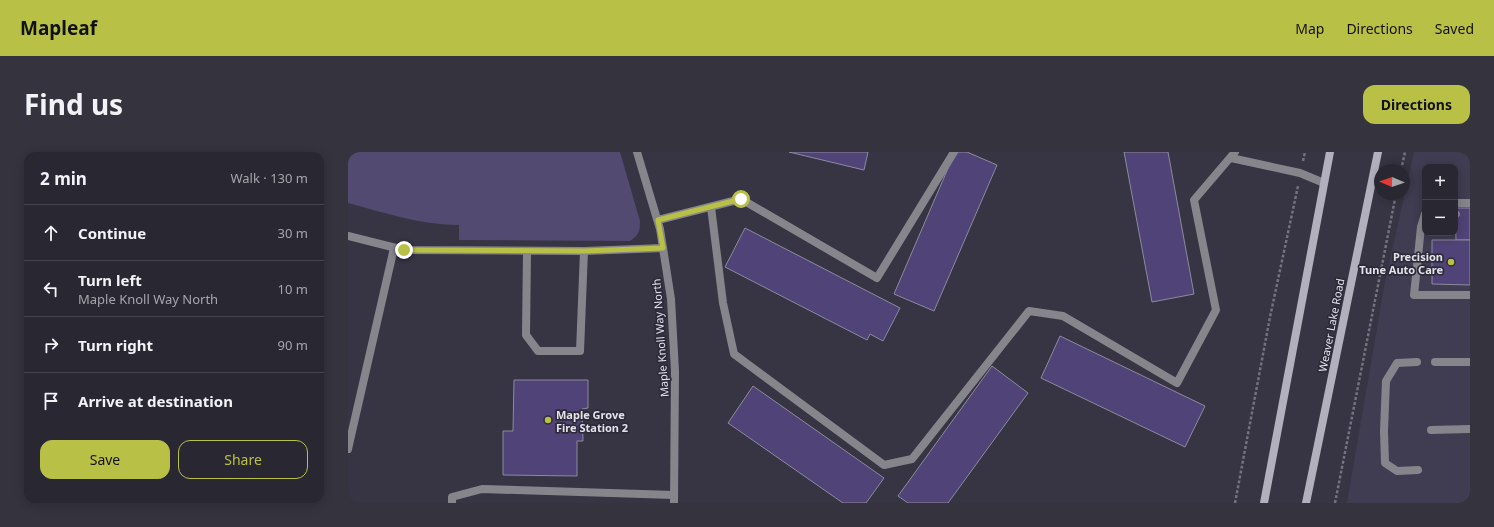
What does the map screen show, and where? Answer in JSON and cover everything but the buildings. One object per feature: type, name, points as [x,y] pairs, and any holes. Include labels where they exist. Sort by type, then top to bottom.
[{"type":"main road","points":[[1264,503],[1330,152]]},
{"type":"main road","name":"Weaver Lake Road","points":[[1306,503],[1378,152]]},
{"type":"street","name":"Maple Knoll Way North","points":[[637,152],[658,220],[671,299],[676,371],[674,499]]},
{"type":"street","points":[[658,220],[741,199],[877,278],[954,152]]},
{"type":"street","points":[[710,207],[723,303],[734,354],[884,465],[912,459],[1029,311],[1063,316],[1177,383],[1216,310],[1194,200],[1233,155],[1300,173],[1324,183]]},
{"type":"street","points":[[1458,203],[1470,203]]},
{"type":"street","points":[[1422,234],[1414,295],[1470,295]]},
{"type":"street","points":[[348,236],[404,250],[584,251],[663,248]]},
{"type":"street","points":[[348,449],[394,248]]},
{"type":"street","points":[[527,251],[526,335],[538,351],[580,351],[584,251]]},
{"type":"street","points":[[1417,362],[1397,363],[1386,381],[1384,431],[1385,463],[1397,471],[1418,470]]},
{"type":"street","points":[[1435,362],[1470,362]]},
{"type":"street","points":[[1431,430],[1470,429]]},
{"type":"street","points":[[452,503],[452,497],[482,489],[674,499]]},
{"type":"path","points":[[1235,503],[1270,317],[1305,152]]},
{"type":"path","points":[[1402,164],[1405,152]]},
{"type":"path","points":[[1335,503],[1395,200]]},
{"type":"shaded area","points":[[348,152],[620,152],[640,221],[639,230],[637,235],[630,241],[459,240],[459,225],[417,221],[348,203]]},
{"type":"shaded area","points":[[1414,152],[1470,152],[1470,503],[1347,503],[1384,287],[1403,200],[1410,200],[1410,170]]},
{"type":"place","name":"Precision Tune Auto Care","points":[[1451,262]]},
{"type":"place","name":"Maple Grove Fire Station 2","points":[[548,420]]},
{"type":"route","points":[[404,250],[584,251],[663,248],[658,220],[741,199]]}]
